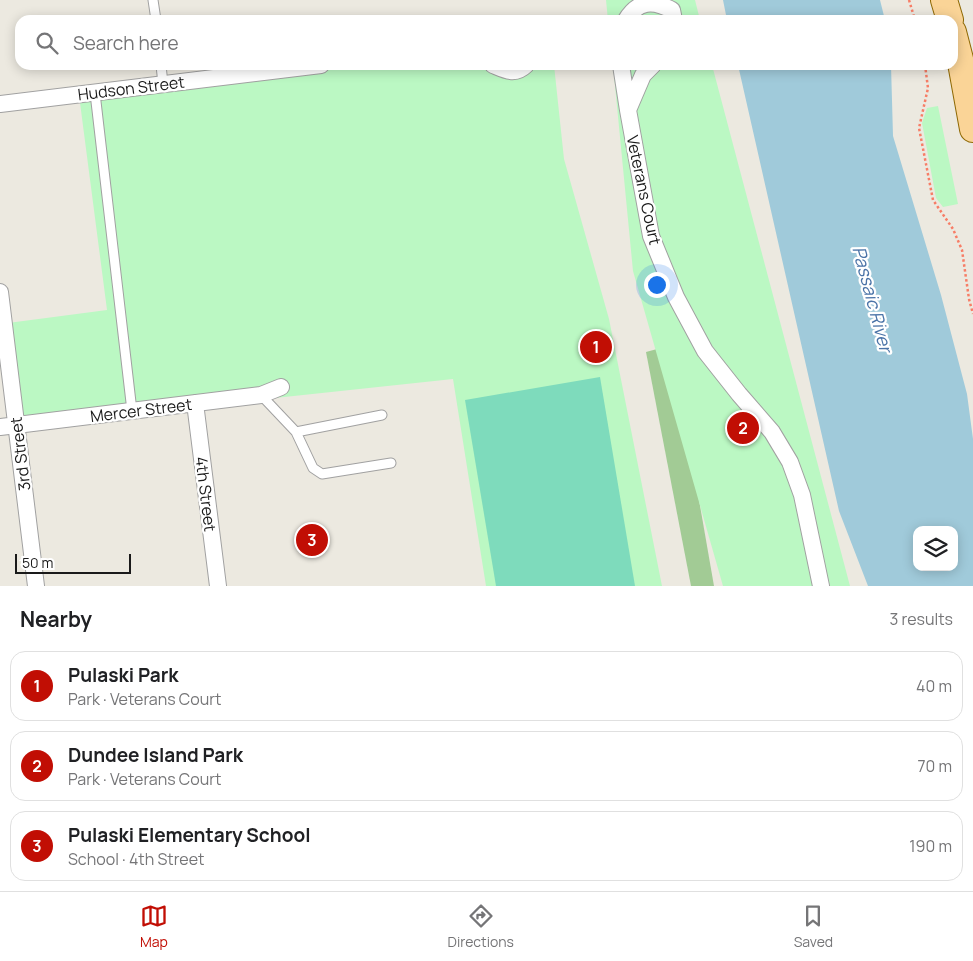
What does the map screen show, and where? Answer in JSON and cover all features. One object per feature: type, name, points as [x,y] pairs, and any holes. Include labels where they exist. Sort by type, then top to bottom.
[{"type":"main road","points":[[944,0],[948,15]]},
{"type":"main road","points":[[958,42],[967,61],[973,129]]},
{"type":"street","points":[[630,15],[637,6],[651,2],[662,4],[672,10],[673,15]]},
{"type":"street","name":"Hudson Street","points":[[0,104],[279,70]]},
{"type":"street","points":[[505,70],[515,72],[520,70]]},
{"type":"street","name":"Veterans Court","points":[[622,70],[651,236],[676,297],[705,352],[772,432],[790,462],[802,495],[822,586]]},
{"type":"street","points":[[628,110],[643,75],[648,70]]},
{"type":"street","name":"3rd Street","points":[[0,292],[36,586]]},
{"type":"street","name":"Mercer Street","points":[[0,427],[261,395],[281,387]]},
{"type":"street","name":"4th Street","points":[[195,403],[218,586]]},
{"type":"lane","points":[[153,0],[155,15]]},
{"type":"lane","points":[[162,70],[163,84]]},
{"type":"lane","points":[[95,92],[132,411]]},
{"type":"lane","points":[[261,395],[296,432],[313,468],[322,474],[391,464]]},
{"type":"lane","points":[[296,432],[382,415]]},
{"type":"path","points":[[909,0],[914,15]]},
{"type":"path","points":[[926,70],[928,88],[919,128],[933,200],[954,229],[962,250],[969,300],[973,314]]},
{"type":"green space","points":[[606,0],[695,0],[699,15],[608,15]]},
{"type":"green space","points":[[294,70],[555,70],[564,159],[609,319],[662,586],[486,586],[453,379],[20,425],[8,323],[107,310],[79,95]]},
{"type":"green space","points":[[613,70],[713,70],[850,586],[723,586],[633,271]]},
{"type":"green space","points":[[938,106],[958,204],[943,207],[936,198],[922,123],[927,108]]},
{"type":"green space","points":[[672,345],[714,586],[691,586],[646,352]]},
{"type":"green space","points":[[600,377],[635,586],[496,586],[465,400]]},
{"type":"water","points":[[723,0],[880,0],[884,15],[726,15]]},
{"type":"water","name":"Passaic River","points":[[739,70],[891,70],[893,136],[941,295],[967,394],[973,439],[973,586],[868,586],[839,511]]},
{"type":"place","name":"Pulaski Park","points":[[596,347]]},
{"type":"place","name":"Dundee Island Park","points":[[743,428]]},
{"type":"place","name":"Pulaski Elementary School","points":[[312,540]]}]
